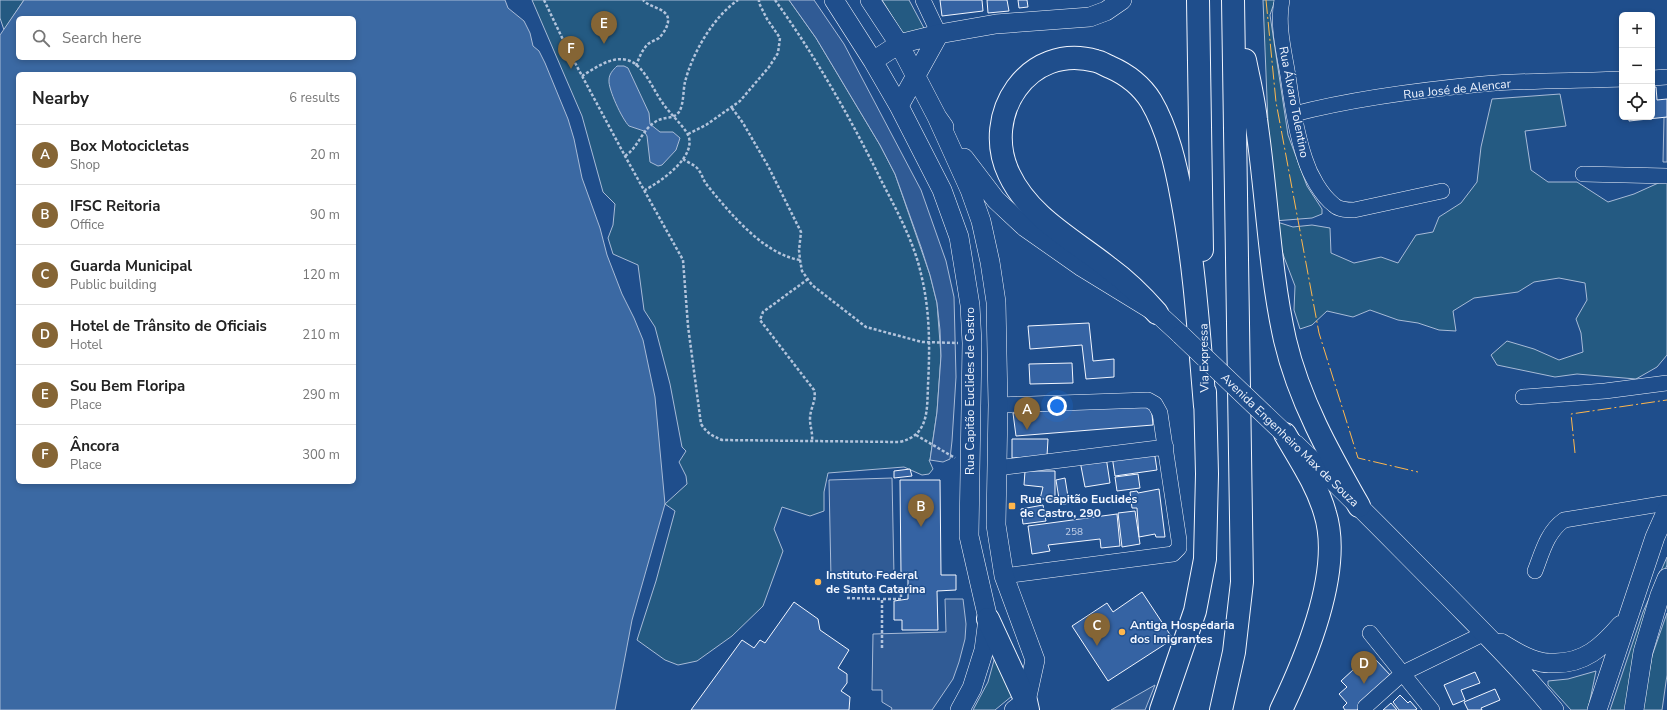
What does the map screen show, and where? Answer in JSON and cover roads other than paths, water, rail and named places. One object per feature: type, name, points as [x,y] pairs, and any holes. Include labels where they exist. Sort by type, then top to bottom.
[{"type":"highway","name":"Via Expressa","points":[[1161,710],[1195,612],[1205,559],[1207,474],[1198,0]]},
{"type":"highway","points":[[1234,3],[1256,119],[1278,299],[1286,341],[1307,406],[1334,462],[1359,506]]},
{"type":"highway","points":[[1221,710],[1234,652],[1242,582],[1234,3]]},
{"type":"highway","points":[[1157,313],[1137,291],[1115,272],[1039,215],[1022,196],[1010,176],[1002,158],[1000,137],[1002,119],[1008,100],[1020,82],[1032,72],[1043,66],[1056,61],[1072,58],[1096,61],[1110,67],[1137,83],[1150,100],[1160,119],[1173,159],[1189,236],[1194,273],[1205,406]]},
{"type":"highway","points":[[1281,710],[1314,632],[1323,601],[1329,563],[1329,537],[1326,514],[1317,490],[1284,434]]},
{"type":"highway","points":[[988,619],[1022,707]]},
{"type":"main road","points":[[834,0],[873,61],[899,44],[939,34],[996,24],[1090,17],[1106,11],[1122,0]]},
{"type":"main road","name":"Avenida Engenheiro Max de Souza","points":[[870,0],[899,44],[937,117],[973,170],[1009,213],[1054,249],[1157,313],[1359,506],[1485,633],[1554,710]]},
{"type":"main road","points":[[899,106],[939,34]]},
{"type":"main road","name":"Rua Capitão Euclides de Castro","points":[[873,61],[899,106],[942,190],[959,237],[970,305],[972,343],[969,536],[988,619],[984,650],[972,688],[960,710]]},
{"type":"main road","points":[[937,117],[970,190],[981,221],[990,262],[996,302],[998,405],[996,525],[1004,576],[1035,660],[1022,707]]},
{"type":"main road","points":[[1596,710],[1654,537],[1667,510]]},
{"type":"main road","points":[[1634,710],[1643,652],[1660,594],[1667,578]]},
{"type":"main road","points":[[1485,633],[1519,654],[1541,662],[1565,663],[1589,655],[1605,643],[1626,620]]},
{"type":"street","points":[[923,0],[939,34]]},
{"type":"street","name":"Rua Álvaro Tolentino","points":[[1282,0],[1279,23],[1294,114],[1305,161],[1319,187],[1335,207],[1354,210],[1442,191]]},
{"type":"street","points":[[1655,78],[1667,78]]},
{"type":"street","name":"Rua José de Alencar","points":[[1294,114],[1329,105],[1358,100],[1484,84],[1619,79]]},
{"type":"street","points":[[1583,174],[1667,176]]},
{"type":"street","points":[[1523,397],[1605,391],[1667,383]]},
{"type":"street","points":[[998,405],[1148,400],[1155,404],[1160,412],[1179,540],[1178,548],[1173,554],[1004,576]]},
{"type":"street","points":[[997,468],[1166,447]]},
{"type":"street","points":[[1535,572],[1548,538],[1556,525],[1564,520],[1667,503]]},
{"type":"street","points":[[1370,633],[1432,710]]},
{"type":"street","points":[[1365,707],[1403,673],[1485,633]]},
{"type":"place","name":"Sou Bem Floripa","points":[[604,44]]},
{"type":"place","name":"Âncora","points":[[571,69]]},
{"type":"place","name":"Box Motocicletas","points":[[1027,430]]},
{"type":"place","name":"Rua Capitão Euclides de Castro, 290","points":[[1012,506]]},
{"type":"place","name":"IFSC Reitoria","points":[[921,527]]},
{"type":"place","name":"Instituto Federal de Santa Catarina","points":[[818,582]]},
{"type":"place","name":"Antiga Hospedaria dos Imigrantes","points":[[1122,632]]},
{"type":"place","name":"Guarda Municipal","points":[[1097,646]]},
{"type":"place","name":"Hotel de Trânsito de Oficiais","points":[[1364,684]]}]
